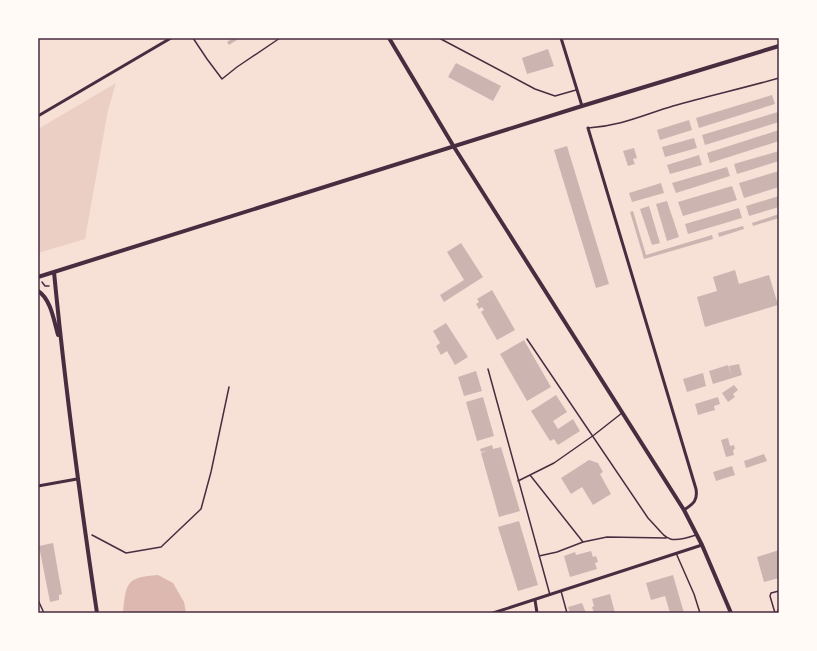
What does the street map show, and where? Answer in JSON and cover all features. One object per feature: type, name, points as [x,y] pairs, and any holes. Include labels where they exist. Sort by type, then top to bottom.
[{"type":"street","points":[[38,116],[171,38]]},
{"type":"street","points":[[389,38],[454,147],[684,510],[697,534],[731,613]]},
{"type":"street","points":[[561,38],[582,106]]},
{"type":"street","points":[[38,277],[582,106],[779,46]]},
{"type":"street","points":[[588,128],[696,489],[697,498],[693,504],[684,510]]},
{"type":"street","points":[[54,272],[77,479],[97,613]]},
{"type":"street","points":[[38,291],[45,296],[61,342]]},
{"type":"street","points":[[38,486],[77,479]]},
{"type":"street","points":[[494,613],[702,545]]},
{"type":"street","points":[[534,600],[538,613]]},
{"type":"lane","points":[[193,38],[222,79],[280,38]]},
{"type":"lane","points":[[439,38],[535,89],[556,96],[576,90]]},
{"type":"lane","points":[[588,128],[605,127],[637,119],[672,106],[779,78]]},
{"type":"lane","points":[[527,339],[648,518],[666,538]]},
{"type":"lane","points":[[488,369],[550,595]]},
{"type":"lane","points":[[518,481],[554,463],[593,436],[622,413]]},
{"type":"lane","points":[[530,475],[583,542]]},
{"type":"lane","points":[[539,556],[557,552],[583,542],[607,538],[666,538],[673,541],[682,540],[697,534]]},
{"type":"lane","points":[[676,553],[694,594],[700,613]]},
{"type":"lane","points":[[561,591],[567,613]]},
{"type":"lane","points":[[779,591],[771,594],[770,596],[776,613],[779,610]]},
{"type":"lane","points":[[38,600],[44,613]]},
{"type":"path","points":[[42,282],[45,286]]},
{"type":"path","points":[[42,288],[49,286]]},
{"type":"path","points":[[85,531],[126,553],[161,548],[201,509],[212,472],[230,387]]},
{"type":"shaded area","points":[[116,83],[108,110],[85,239],[38,253],[38,129]]},
{"type":"shaded area","points":[[158,575],[173,583],[184,602],[186,613],[123,613],[125,595],[130,584],[139,578]]},
{"type":"building","points":[[233,38],[236,38],[237,40],[229,45],[227,42]]},
{"type":"building","points":[[548,49],[554,66],[527,74],[522,58]]},
{"type":"building","points":[[456,63],[501,86],[493,101],[448,77]]},
{"type":"building","points":[[772,95],[775,104],[699,128],[696,118]]},
{"type":"building","points":[[778,112],[779,122],[705,145],[702,135]]},
{"type":"building","points":[[689,120],[692,130],[660,140],[657,130]]},
{"type":"building","points":[[779,130],[779,141],[710,163],[707,153]]},
{"type":"building","points":[[694,138],[697,148],[665,157],[662,147]]},
{"type":"building","points":[[567,146],[609,284],[596,288],[554,150]]},
{"type":"building","points":[[634,148],[637,158],[633,159],[635,164],[628,166],[623,151]]},
{"type":"building","points":[[779,151],[779,161],[737,174],[734,164]]},
{"type":"building","points":[[699,155],[702,165],[670,174],[667,165]]},
{"type":"building","points":[[727,167],[730,176],[676,193],[672,183]]},
{"type":"building","points":[[779,171],[779,187],[744,198],[739,183]]},
{"type":"building","points":[[661,183],[664,193],[632,202],[629,193]]},
{"type":"building","points":[[732,186],[737,200],[683,216],[678,202]]},
{"type":"building","points":[[779,196],[779,207],[749,216],[746,206]]},
{"type":"building","points":[[667,201],[679,237],[667,241],[656,204]]},
{"type":"building","points":[[649,206],[660,243],[652,245],[640,209]]},
{"type":"building","points":[[739,208],[742,218],[688,234],[685,224]]},
{"type":"building","points":[[633,211],[646,255],[712,235],[713,239],[644,259],[630,212]]},
{"type":"building","points":[[779,214],[779,218],[753,226],[752,223]]},
{"type":"building","points":[[743,226],[744,229],[719,237],[718,233]]},
{"type":"building","points":[[461,243],[483,277],[444,302],[440,295],[464,280],[447,252]]},
{"type":"building","points":[[735,270],[739,284],[769,275],[778,305],[705,327],[697,297],[717,291],[713,277]]},
{"type":"building","points":[[492,290],[515,330],[497,340],[481,312],[484,310],[482,307],[479,309],[476,304],[479,302],[477,299]]},
{"type":"building","points":[[446,323],[468,357],[455,365],[447,351],[441,355],[436,346],[440,343],[433,331]]},
{"type":"building","points":[[524,340],[551,387],[527,401],[500,354]]},
{"type":"building","points":[[739,364],[742,375],[713,384],[709,371],[728,365],[731,374],[729,366]]},
{"type":"building","points":[[476,371],[482,391],[464,396],[458,377]]},
{"type":"building","points":[[703,373],[706,386],[687,392],[683,379]]},
{"type":"building","points":[[734,385],[738,390],[733,394],[735,397],[728,402],[722,393]]},
{"type":"building","points":[[556,395],[567,412],[553,421],[558,429],[573,419],[580,431],[558,445],[554,439],[550,441],[531,411]]},
{"type":"building","points":[[483,397],[494,436],[477,441],[466,402]]},
{"type":"building","points":[[718,397],[720,404],[714,406],[715,410],[698,415],[695,404]]},
{"type":"building","points":[[728,438],[730,446],[734,445],[735,449],[733,450],[734,455],[726,457],[721,440]]},
{"type":"building","points":[[492,445],[493,449],[501,447],[520,511],[499,517],[481,453],[486,451],[481,452],[480,449]]},
{"type":"building","points":[[764,454],[767,461],[746,468],[744,461]]},
{"type":"building","points":[[589,460],[598,463],[603,472],[600,474],[611,494],[593,505],[582,487],[571,494],[561,478]]},
{"type":"building","points":[[732,466],[735,475],[716,481],[713,472]]},
{"type":"building","points":[[519,521],[538,585],[518,591],[498,527]]},
{"type":"building","points":[[53,543],[62,594],[59,595],[59,600],[50,602],[39,546]]},
{"type":"building","points":[[779,550],[779,578],[764,582],[757,557]]},
{"type":"building","points":[[591,551],[593,557],[596,556],[598,562],[595,563],[597,569],[570,577],[564,556],[575,552],[576,555]]},
{"type":"building","points":[[673,575],[684,613],[670,613],[665,596],[651,600],[646,583]]},
{"type":"building","points":[[610,594],[615,613],[594,613],[592,599]]},
{"type":"building","points":[[582,603],[586,613],[570,613],[568,607]]}]
